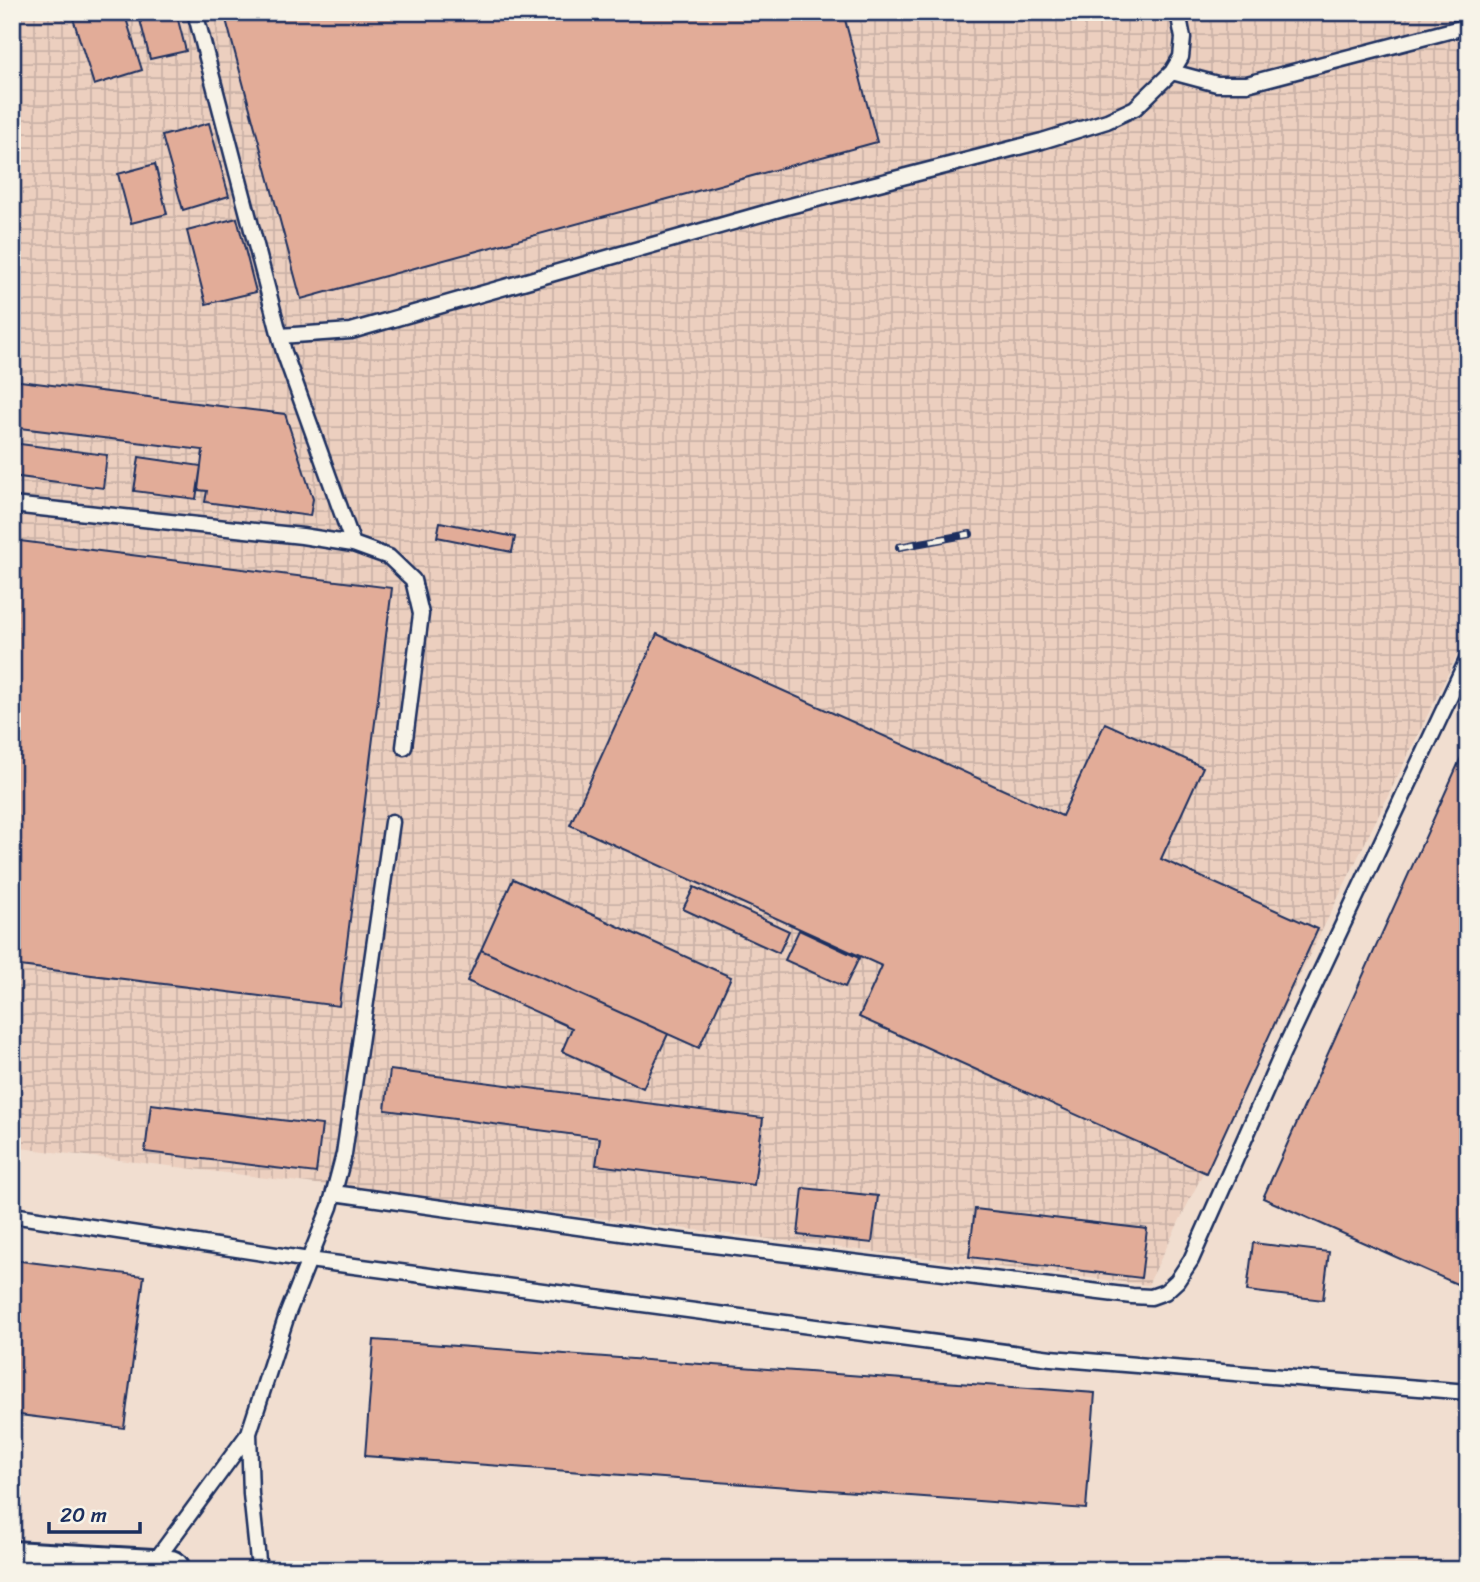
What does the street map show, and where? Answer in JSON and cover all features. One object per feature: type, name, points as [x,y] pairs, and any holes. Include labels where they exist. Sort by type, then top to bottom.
[{"type":"main road","points":[[12,1561],[160,1569]]},
{"type":"lane","points":[[195,12],[280,336],[353,544]]},
{"type":"lane","points":[[280,336],[351,331],[786,207],[1042,141],[1107,121],[1135,108],[1172,72],[1181,57],[1183,38],[1178,12]]},
{"type":"lane","points":[[1172,72],[1217,84],[1247,84],[1468,26]]},
{"type":"lane","points":[[12,505],[302,536],[353,544],[389,557],[413,580],[421,614],[404,747]]},
{"type":"lane","points":[[334,1193],[664,1239],[1132,1296],[1151,1297],[1165,1292],[1177,1281],[1191,1260],[1207,1228],[1283,1052],[1468,658]]},
{"type":"lane","points":[[160,1569],[249,1433],[287,1315],[334,1193],[344,1154],[392,822]]},
{"type":"lane","points":[[12,1215],[309,1260],[1051,1358],[1468,1392]]},
{"type":"lane","points":[[249,1433],[258,1570]]},
{"type":"shaded area","points":[[12,12],[1468,12],[1468,633],[1148,1285],[12,1147]]},
{"type":"building","points":[[71,12],[124,12],[142,70],[94,85]]},
{"type":"building","points":[[138,12],[176,12],[186,51],[150,59]]},
{"type":"building","points":[[224,12],[843,12],[877,142],[301,299]]},
{"type":"building","points":[[209,123],[229,196],[183,210],[162,136]]},
{"type":"building","points":[[155,164],[167,214],[131,223],[118,174]]},
{"type":"building","points":[[237,218],[256,292],[206,304],[187,231]]},
{"type":"building","points":[[12,380],[285,414],[313,499],[310,516],[205,502],[207,491],[198,490],[203,450],[12,427]]},
{"type":"building","points":[[12,443],[107,455],[103,488],[12,476]]},
{"type":"building","points":[[139,457],[201,466],[196,499],[134,491]]},
{"type":"building","points":[[440,522],[515,537],[512,552],[437,537]]},
{"type":"building","points":[[12,540],[392,588],[339,1006],[12,965]]},
{"type":"building","points":[[657,634],[1062,816],[1105,723],[1203,767],[1161,859],[1318,929],[1206,1173],[859,1017],[882,966],[570,825]]},
{"type":"building","points":[[1468,742],[1468,1289],[1263,1198]]},
{"type":"building","points":[[513,879],[731,977],[699,1048],[481,950]]},
{"type":"building","points":[[694,887],[789,931],[779,953],[683,909]]},
{"type":"building","points":[[799,930],[859,958],[845,987],[785,960]]},
{"type":"building","points":[[481,950],[668,1034],[643,1088],[562,1051],[572,1028],[467,981]]},
{"type":"building","points":[[390,1070],[763,1118],[754,1185],[596,1165],[600,1138],[385,1110]]},
{"type":"building","points":[[151,1104],[322,1125],[316,1173],[145,1152]]},
{"type":"building","points":[[803,1188],[878,1196],[872,1243],[798,1235]]},
{"type":"building","points":[[975,1209],[1147,1229],[1141,1278],[969,1257]]},
{"type":"building","points":[[1253,1243],[1329,1252],[1323,1300],[1247,1291]]},
{"type":"building","points":[[12,1260],[144,1276],[124,1428],[12,1414]]},
{"type":"building","points":[[374,1340],[1095,1393],[1086,1509],[365,1456]]},
{"type":"railway","points":[[899,547],[970,534]]}]
